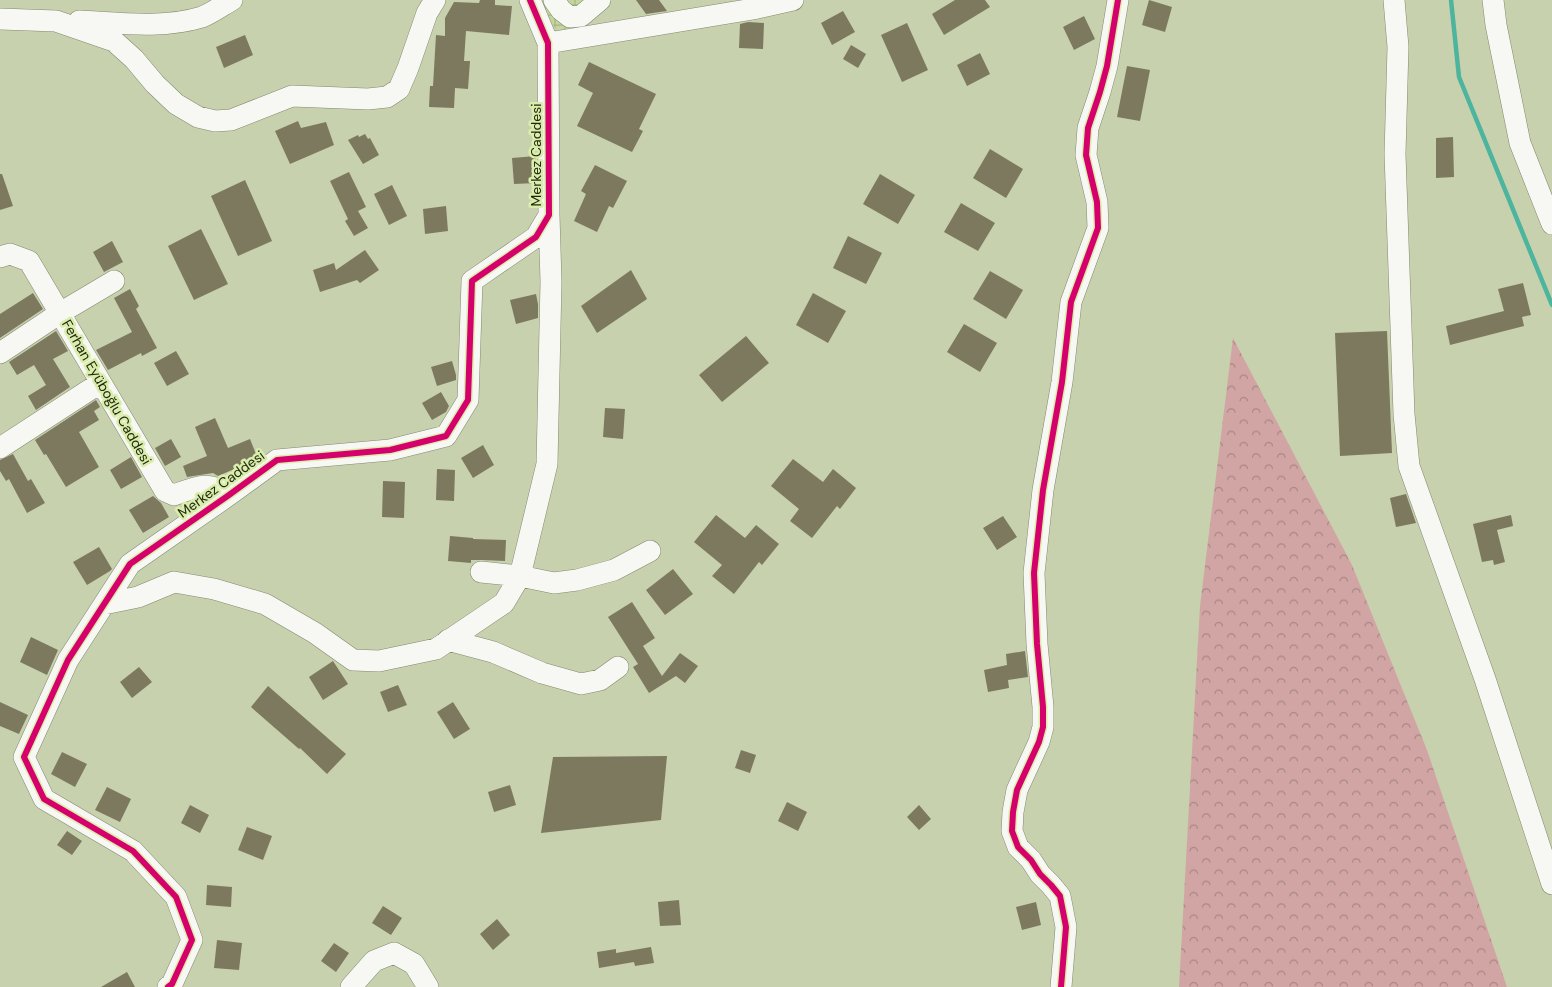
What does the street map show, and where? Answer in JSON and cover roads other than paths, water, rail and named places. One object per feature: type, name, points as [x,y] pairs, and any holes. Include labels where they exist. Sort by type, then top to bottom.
[{"type":"street","points":[[0,19],[143,24],[176,22],[199,8],[232,0]]},
{"type":"street","name":"Merkez Caddesi","points":[[168,987],[172,984],[192,940],[176,897],[133,851],[44,799],[24,757],[68,660],[130,564],[277,460],[390,450],[446,436],[468,400],[472,281],[536,237],[549,215],[548,43],[530,0]]},
{"type":"street","points":[[554,0],[561,10],[570,17],[581,16],[600,0]]},
{"type":"street","points":[[548,43],[753,9],[794,0]]},
{"type":"street","points":[[1061,987],[1066,927],[1060,896],[1018,847],[1012,831],[1013,812],[1017,790],[1044,727],[1037,644],[1034,573],[1043,490],[1062,382],[1071,302],[1098,228],[1097,202],[1086,155],[1088,128],[1107,66],[1118,0]]},
{"type":"street","points":[[1394,0],[1398,46],[1396,163],[1404,414],[1409,466],[1485,679],[1552,884]]},
{"type":"street","points":[[1493,0],[1496,25],[1520,143],[1552,224]]},
{"type":"street","points":[[56,21],[114,41],[134,59],[155,84],[176,104],[198,118],[232,120],[292,96],[368,99],[387,97],[399,89],[427,12],[428,2]]},
{"type":"street","points":[[104,604],[138,597],[174,582],[214,589],[265,604],[315,633],[353,660],[379,661],[436,649],[504,603],[520,576],[547,464],[551,282],[549,215]]},
{"type":"street","name":"Ferhan Eyüboğlu Caddesi","points":[[0,257],[10,254],[29,261],[166,491],[174,495],[200,485],[220,488],[230,495]]},
{"type":"street","points":[[0,353],[60,313],[114,281]]},
{"type":"street","points":[[0,448],[100,383]]},
{"type":"street","points":[[481,572],[520,576],[554,583],[577,580],[614,570],[650,551]]},
{"type":"street","points":[[448,640],[493,652],[542,673],[581,684],[600,680],[618,666]]},
{"type":"street","points":[[351,987],[374,961],[394,953],[414,964],[428,987]]},
{"type":"waterway","points":[[1451,0],[1459,77],[1552,305]]}]
